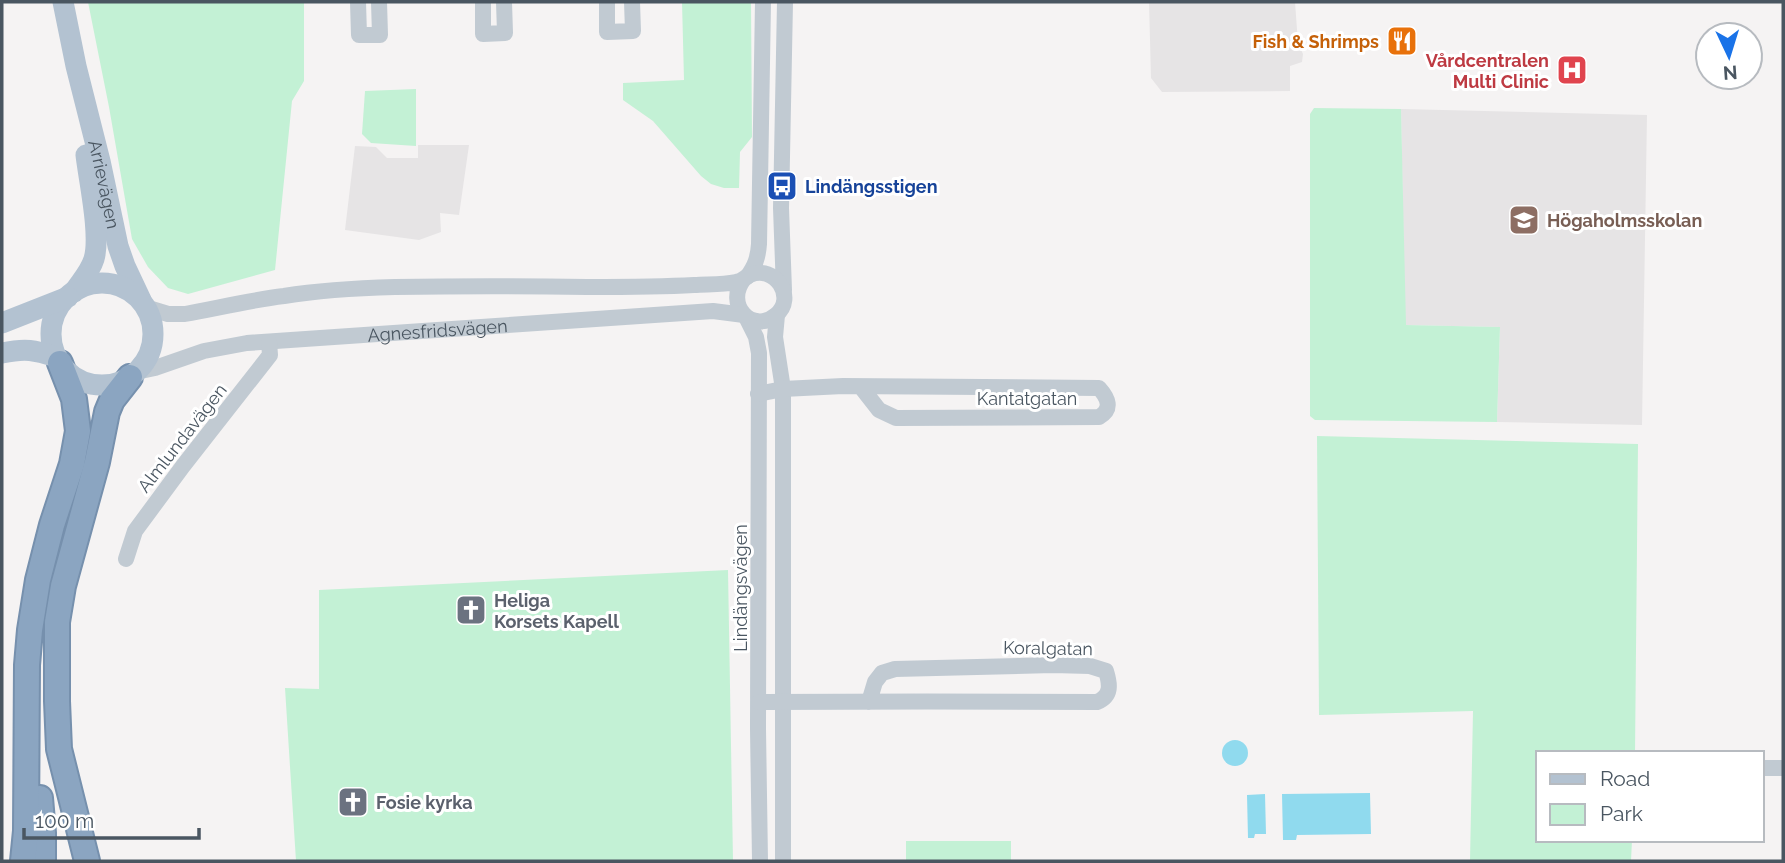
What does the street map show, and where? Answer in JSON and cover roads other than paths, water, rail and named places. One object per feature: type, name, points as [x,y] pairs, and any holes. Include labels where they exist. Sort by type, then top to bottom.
[{"type":"highway","points":[[23,861],[27,800],[27,665],[30,630],[38,580],[77,440],[78,422],[74,399],[59,360]]},
{"type":"highway","points":[[70,861],[62,802],[59,749],[57,622],[63,586],[97,462],[107,412],[112,400],[133,374]]},
{"type":"highway","points":[[27,665],[43,833],[43,861]]},
{"type":"highway","points":[[59,749],[87,861]]},
{"type":"main road","name":"Arrievägen","points":[[64,2],[120,256],[143,304]]},
{"type":"main road","name":"Arrievägen","points":[[71,295],[91,268],[96,253],[76,65]]},
{"type":"main road","points":[[2,323],[89,285],[105,284],[129,291],[143,304],[153,327],[153,341],[148,355],[133,374],[110,384],[96,384],[76,377],[59,360],[32,350],[2,353]]},
{"type":"main road","points":[[59,360],[52,338],[52,325],[60,307],[71,295]]},
{"type":"street","points":[[358,2],[359,35],[380,35],[379,2]]},
{"type":"street","points":[[483,2],[483,34],[505,33],[504,2]]},
{"type":"street","points":[[607,2],[607,32],[632,32],[632,2]]},
{"type":"street","name":"Lindängsvägen","points":[[760,861],[759,345],[736,300],[738,289],[754,268],[758,257],[763,2]]},
{"type":"street","points":[[745,316],[756,321],[767,320],[776,315],[783,304],[781,208],[785,2]]},
{"type":"street","points":[[143,304],[168,314],[185,314],[284,296],[346,289],[725,284],[757,273],[776,279],[784,292]]},
{"type":"street","name":"Agnesfridsvägen","points":[[133,374],[204,351],[234,345],[691,312],[726,312],[745,316]]},
{"type":"street","points":[[776,315],[775,337],[783,390],[782,861]]},
{"type":"street","name":"Almlundavägen","points":[[125,559],[135,531],[270,355],[269,342]]},
{"type":"street","name":"Kantatgatan","points":[[758,394],[783,390],[861,387],[1099,388],[1108,398],[1108,408],[1099,417],[895,418],[879,410],[861,387]]},
{"type":"street","name":"Koralgatan","points":[[759,702],[784,702],[869,702],[1097,702],[1106,696],[1110,682],[1105,671],[1090,666],[895,669],[882,673],[875,682],[869,702]]},
{"type":"street","points":[[1764,768],[1783,768]]},
{"type":"water","points":[[1235,740],[1244,744],[1248,753],[1244,762],[1235,766],[1226,762],[1222,753],[1226,744]]},
{"type":"water","points":[[1370,793],[1371,834],[1297,835],[1296,840],[1283,840],[1282,794]]},
{"type":"water","points":[[1265,794],[1266,834],[1255,834],[1254,838],[1248,838],[1247,795]]},
{"type":"place","name":"Fish & Shrimps","points":[[1402,41]]},
{"type":"place","name":"Vårdcentralen Multi Clinic","points":[[1572,70]]},
{"type":"place","name":"Lindängsstigen","points":[[782,186]]},
{"type":"place","name":"Högaholmsskolan","points":[[1524,220]]},
{"type":"place","name":"Heliga Korsets Kapell","points":[[471,610]]},
{"type":"place","name":"Fosie kyrka","points":[[353,802]]}]
